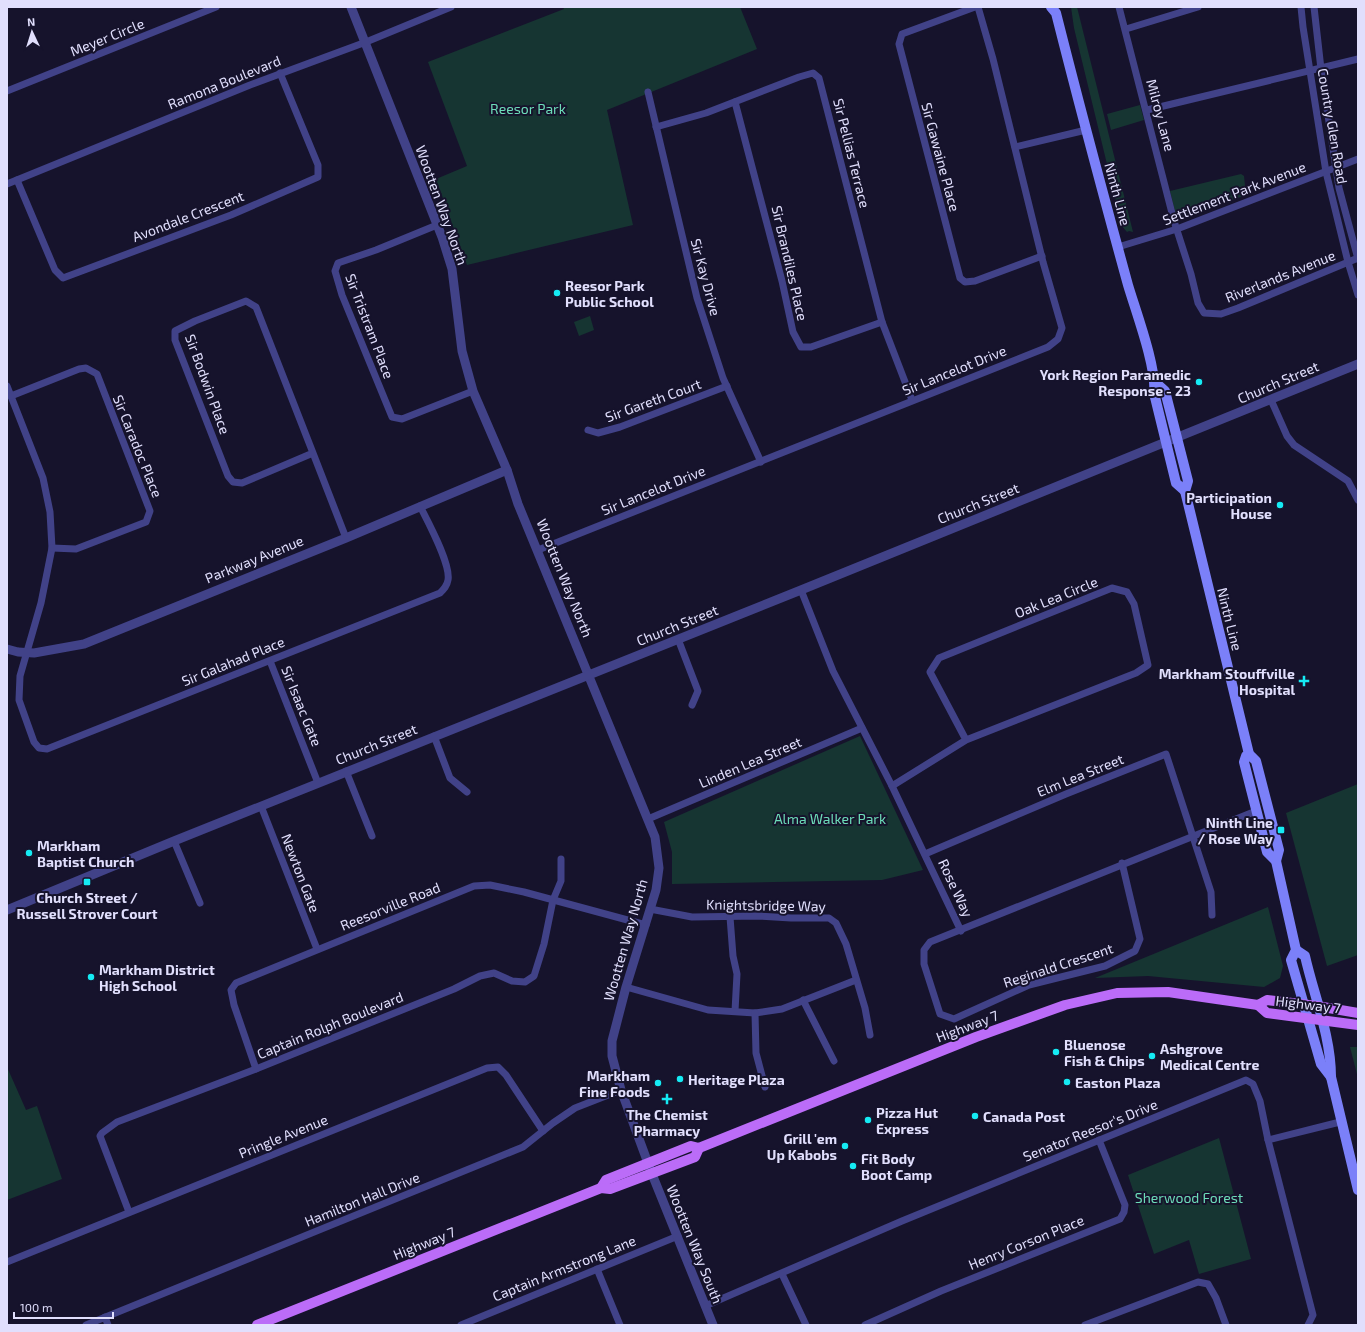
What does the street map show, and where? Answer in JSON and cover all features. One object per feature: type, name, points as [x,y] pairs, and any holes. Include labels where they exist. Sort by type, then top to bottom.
[{"type":"main road","name":"Ninth Line","points":[[1055,9],[1086,130],[1155,382],[1154,393],[1176,483],[1185,491]]},
{"type":"main road","name":"Ninth Line","points":[[1155,382],[1165,391],[1177,437],[1188,481],[1185,491],[1249,754],[1256,760],[1280,850],[1276,862]]},
{"type":"main road","name":"Ninth Line","points":[[1249,754],[1246,756],[1244,762],[1267,852],[1276,862],[1296,950],[1292,960],[1321,1064],[1331,1077]]},
{"type":"main road","name":"Ninth Line","points":[[1296,950],[1305,956],[1322,1021],[1331,1061],[1331,1077],[1340,1122],[1358,1190]]},
{"type":"main road","name":"Highway 7","points":[[602,1188],[606,1180],[648,1163],[691,1146],[699,1148],[976,1037],[1065,1005],[1117,993],[1168,992],[1258,1005],[1267,1013],[1358,1025]]},
{"type":"main road","name":"Highway 7","points":[[1258,1005],[1267,1000],[1304,1004],[1358,1013]]},
{"type":"main road","name":"Highway 7","points":[[257,1325],[602,1188],[610,1189],[695,1157],[699,1148]]},
{"type":"street","name":"Meyer Circle","points":[[7,91],[216,7]]},
{"type":"street","name":"Wootten Way North","points":[[351,7],[437,225],[452,269],[462,351],[473,391],[507,470],[518,504],[655,837],[659,868],[656,890],[626,987],[612,1042],[614,1068],[648,1163]]},
{"type":"street","name":"Ramona Boulevard","points":[[7,184],[280,73],[366,42],[451,7]]},
{"type":"street","name":"Sir Lancelot Drive","points":[[538,550],[1048,347],[1058,339],[1062,328],[977,7]]},
{"type":"street","name":"Sir Gawaine Place","points":[[977,7],[902,34],[899,44],[947,231],[960,278],[965,282],[975,281],[1042,256]]},
{"type":"street","name":"Milroy Lane","points":[[1119,7],[1126,29],[1141,95],[1177,229]]},
{"type":"street","points":[[1126,29],[1198,7]]},
{"type":"street","name":"Country Glen Road","points":[[1301,7],[1326,172],[1348,262],[1358,295]]},
{"type":"street","name":"Country Glen Road","points":[[1314,7],[1321,68],[1339,188],[1358,258]]},
{"type":"street","points":[[1146,110],[1310,72],[1358,59]]},
{"type":"street","name":"Avondale Crescent","points":[[17,180],[55,270],[63,278],[231,215],[318,177],[318,165],[280,73]]},
{"type":"street","name":"Sir Pellias Terrace","points":[[656,127],[706,113],[813,73],[819,78],[882,322],[912,400]]},
{"type":"street","name":"Sir Kay Drive","points":[[648,92],[697,298],[727,386],[761,462]]},
{"type":"street","name":"Sir Brandiles Place","points":[[735,102],[782,281],[793,332],[801,347],[811,347],[882,322]]},
{"type":"street","points":[[1015,147],[1086,130]]},
{"type":"street","name":"Settlement Park Avenue","points":[[1118,247],[1177,229],[1358,159]]},
{"type":"street","name":"Sir Tristram Place","points":[[437,225],[376,250],[338,263],[335,272],[342,295],[392,417],[402,419],[473,391]]},
{"type":"street","name":"Riverlands Avenue","points":[[1177,229],[1198,303],[1204,313],[1221,314],[1358,258]]},
{"type":"street","name":"Sir Bodwin Place","points":[[313,453],[242,483],[233,482],[228,476],[175,340],[175,331],[195,321],[246,301],[256,307],[313,453],[346,538]]},
{"type":"street","name":"Church Street","points":[[7,910],[174,841],[801,590],[1358,364]]},
{"type":"street","name":"Sir Caradoc Place","points":[[11,396],[79,369],[86,368],[96,374],[150,511],[146,522],[76,549],[52,548]]},
{"type":"street","name":"Sir Galahad Place","points":[[7,386],[43,478],[50,512],[52,548],[41,602],[25,653],[20,676],[19,700],[34,742],[39,748],[47,749],[440,592],[447,586],[449,580],[448,568],[420,506]]},
{"type":"street","name":"Sir Gareth Court","points":[[588,430],[598,433],[620,427],[727,386]]},
{"type":"street","points":[[1271,400],[1287,436],[1294,445],[1348,481],[1358,500]]},
{"type":"street","name":"Parkway Avenue","points":[[7,649],[25,653],[61,649],[84,644],[264,569],[346,538],[507,470]]},
{"type":"street","name":"Oak Lea Circle","points":[[892,786],[966,740],[1136,672],[1148,665],[1134,604],[1127,592],[1112,588],[939,658],[930,672],[966,740]]},
{"type":"street","name":"Rose Way","points":[[801,590],[833,671],[892,786],[961,931],[1122,864],[1256,811]]},
{"type":"street","points":[[678,639],[698,690],[692,705]]},
{"type":"street","name":"Sir Isaac Gate","points":[[270,661],[318,783]]},
{"type":"street","name":"Linden Lea Street","points":[[648,820],[862,728]]},
{"type":"street","points":[[434,736],[450,778],[468,792]]},
{"type":"street","name":"Elm Lea Street","points":[[925,854],[1066,794],[1166,754],[1193,836]]},
{"type":"street","points":[[346,772],[372,836]]},
{"type":"street","name":"Newton Gate","points":[[261,806],[317,949]]},
{"type":"street","points":[[1193,836],[1211,892],[1212,915]]},
{"type":"street","points":[[174,841],[200,903]]},
{"type":"street","name":"Captain Rolph Boulevard","points":[[129,1212],[100,1136],[102,1133],[117,1122],[256,1069],[454,989],[480,976],[494,973],[512,981],[525,982],[534,976],[544,944],[553,900],[561,881],[561,858]]},
{"type":"street","name":"Reginald Crescent","points":[[961,931],[930,942],[924,950],[924,964],[940,1014],[954,1019],[1029,985],[1105,966],[1135,951],[1140,940],[1122,864]]},
{"type":"street","name":"Reesorville Road","points":[[256,1069],[234,1005],[231,990],[236,983],[474,886],[490,885],[646,925]]},
{"type":"street","name":"Knightsbridge Way","points":[[650,909],[692,917],[758,916],[829,918],[836,923],[846,944],[865,1008],[870,1034]]},
{"type":"street","points":[[730,917],[733,956],[737,974],[736,1011]]},
{"type":"street","points":[[626,987],[708,1010],[754,1013],[782,1009],[856,980]]},
{"type":"street","points":[[803,1000],[834,1061]]},
{"type":"street","points":[[754,1013],[756,1053],[765,1087]]},
{"type":"street","name":"Pringle Avenue","points":[[7,1262],[487,1068],[498,1067],[506,1075],[543,1131]]},
{"type":"street","name":"Senator Reesor's Drive","points":[[705,1306],[902,1221],[1246,1080],[1250,1081],[1256,1088],[1268,1140],[1314,1315],[1308,1325]]},
{"type":"street","name":"Hamilton Hall Drive","points":[[105,1317],[523,1147],[575,1108],[621,1090]]},
{"type":"street","points":[[1268,1140],[1340,1122]]},
{"type":"street","name":"Henry Corson Place","points":[[865,1325],[941,1291],[1120,1219],[1124,1212],[1125,1206],[1099,1140]]},
{"type":"street","name":"Wootten Way South","points":[[648,1163],[712,1325]]},
{"type":"street","name":"Captain Armstrong Lane","points":[[461,1325],[678,1236]]},
{"type":"street","points":[[597,1269],[620,1325]]},
{"type":"street","points":[[782,1274],[806,1325]]},
{"type":"street","points":[[1085,1325],[1198,1282],[1208,1284],[1213,1290],[1226,1325]]},
{"type":"street","points":[[86,1325],[105,1317],[108,1325]]},
{"type":"green space","name":"Reesor Park","points":[[563,7],[740,7],[757,49],[607,110],[633,225],[467,265],[436,179],[467,166],[428,62],[564,9]]},
{"type":"green space","points":[[1071,7],[1077,7],[1133,232],[1127,232],[1122,226],[1074,28]]},
{"type":"green space","points":[[1140,105],[1144,120],[1111,130],[1107,114]]},
{"type":"green space","points":[[1241,174],[1244,176],[1246,195],[1177,220],[1170,191]]},
{"type":"green space","points":[[590,316],[594,330],[579,336],[574,322]]},
{"type":"green space","name":"Alma Walker Park","points":[[860,736],[923,870],[882,880],[672,884],[672,852],[664,822]]},
{"type":"green space","points":[[1358,784],[1358,955],[1327,966],[1286,813]]},
{"type":"green space","points":[[1268,907],[1283,966],[1280,978],[1264,987],[1148,976],[1095,978]]},
{"type":"green space","points":[[1350,1047],[1358,1047],[1358,1078]]},
{"type":"green space","points":[[7,1067],[26,1110],[37,1106],[62,1179],[7,1200]]},
{"type":"green space","name":"Sherwood Forest","points":[[1219,1138],[1251,1259],[1199,1274],[1189,1240],[1154,1254],[1128,1175]]},
{"type":"place","name":"Reesor Park Public School","points":[[557,293]]},
{"type":"place","name":"York Region Paramedic Response - 23","points":[[1199,382]]},
{"type":"place","name":"Participation House","points":[[1280,505]]},
{"type":"place","name":"Markham Stouffville Hospital","points":[[1304,681]]},
{"type":"place","name":"Ninth Line / Rose Way","points":[[1281,830]]},
{"type":"place","name":"Markham Baptist Church","points":[[29,853]]},
{"type":"place","name":"Church Street / Russell Strover Court","points":[[87,882]]},
{"type":"place","name":"Markham District High School","points":[[91,977]]},
{"type":"place","name":"Bluenose Fish & Chips","points":[[1056,1052]]},
{"type":"place","name":"Ashgrove Medical Centre","points":[[1152,1056]]},
{"type":"place","name":"Heritage Plaza","points":[[680,1079]]},
{"type":"place","name":"Easton Plaza","points":[[1067,1082]]},
{"type":"place","name":"Markham Fine Foods","points":[[658,1083]]},
{"type":"place","name":"The Chemist Pharmacy","points":[[667,1099]]},
{"type":"place","name":"Canada Post","points":[[975,1116]]},
{"type":"place","name":"Pizza Hut Express","points":[[868,1120]]},
{"type":"place","name":"Grill 'em Up Kabobs","points":[[845,1146]]},
{"type":"place","name":"Fit Body Boot Camp","points":[[853,1166]]}]
